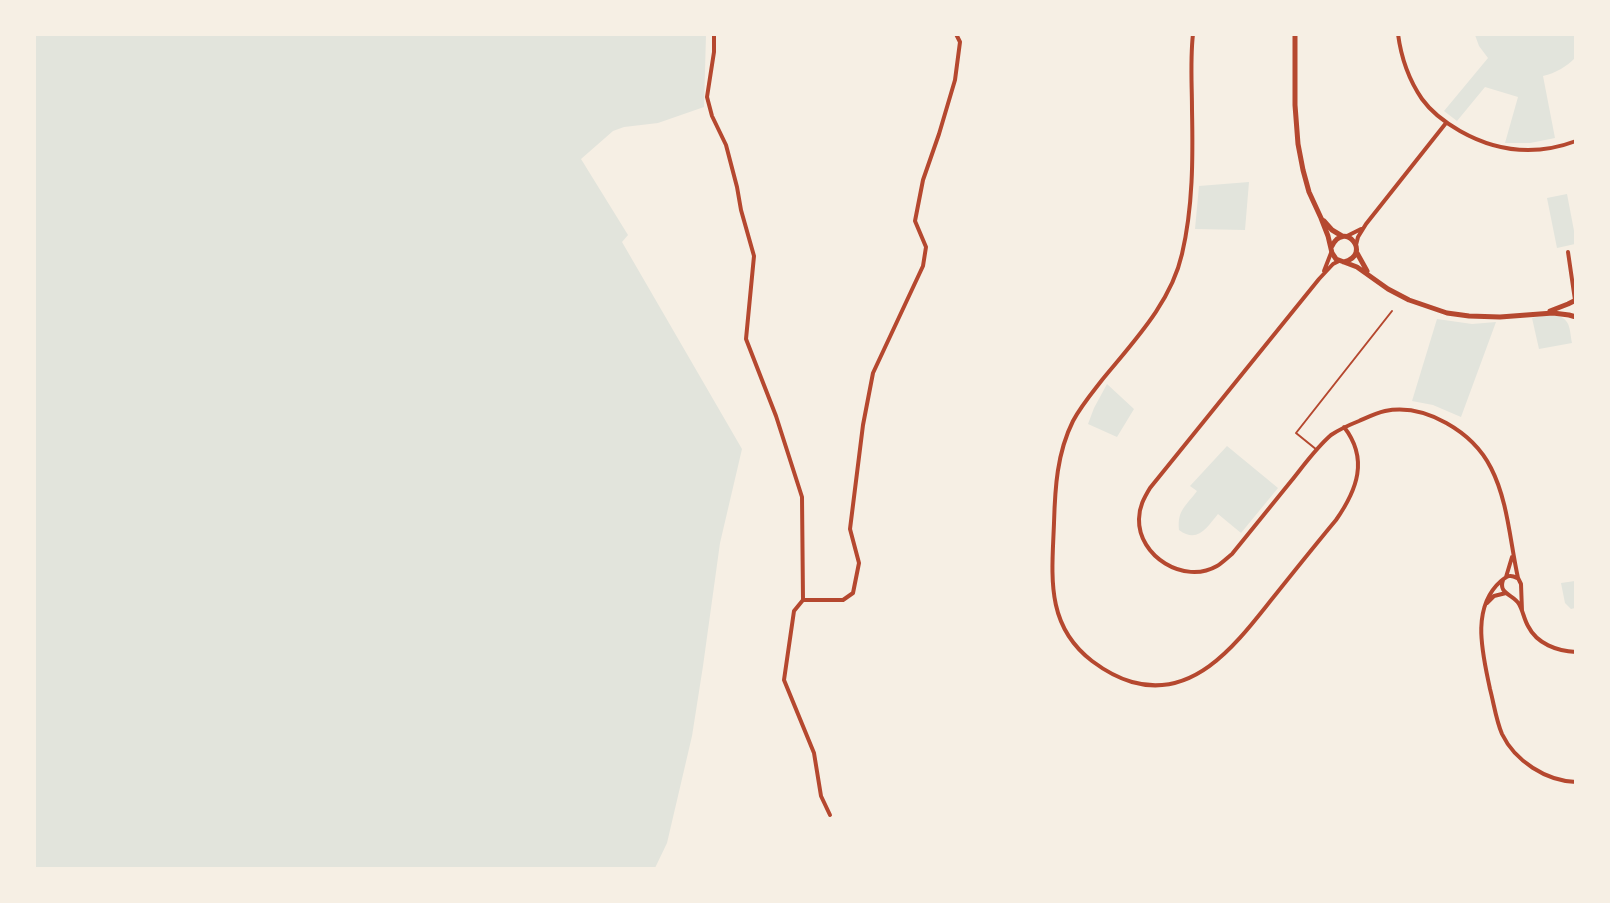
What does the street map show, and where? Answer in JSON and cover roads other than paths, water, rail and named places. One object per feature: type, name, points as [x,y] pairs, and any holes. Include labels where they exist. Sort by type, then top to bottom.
[{"type":"street","points":[[714,34],[714,52],[707,97],[712,117],[726,145],[754,256],[746,339],[776,416],[802,497],[803,600],[794,611],[784,680],[814,753],[821,796],[830,815]]},
{"type":"street","points":[[803,600],[843,600],[853,593],[859,563],[850,529],[863,425],[873,373],[923,266],[926,247],[915,221],[923,180],[955,80],[960,42],[956,34]]},
{"type":"street","points":[[1193,34],[1191,70],[1193,166],[1182,256],[1168,292],[1154,314],[1078,412],[1059,462],[1055,496],[1053,593],[1061,623],[1073,641],[1090,659],[1117,677],[1147,685],[1162,685],[1190,678],[1216,661],[1241,637],[1336,520],[1346,504],[1354,486],[1358,466],[1356,446],[1344,427]]},
{"type":"street","points":[[1294,34],[1295,105],[1302,170],[1335,259],[1357,267],[1409,300],[1447,313],[1500,317],[1546,312],[1575,300],[1568,252]]},
{"type":"street","points":[[1398,34],[1402,56],[1414,84],[1423,100],[1446,123],[1476,140],[1507,149],[1545,149],[1575,141]]},
{"type":"street","points":[[1446,123],[1366,224],[1358,237],[1357,249],[1351,260],[1333,264],[1319,279],[1150,488],[1141,504],[1139,519],[1142,535],[1159,560],[1172,568],[1187,572],[1202,572],[1218,566],[1232,554],[1331,436],[1344,427],[1385,411],[1401,410],[1425,414],[1461,432],[1479,450],[1491,468],[1502,496],[1512,553],[1521,587],[1522,611]]},
{"type":"street","points":[[1318,212],[1332,230],[1352,239],[1364,268],[1372,277]]},
{"type":"street","points":[[1319,279],[1334,241],[1358,231],[1366,224]]},
{"type":"street","points":[[1568,304],[1567,310],[1574,317]]},
{"type":"street","points":[[1546,312],[1574,317]]},
{"type":"street","points":[[1512,553],[1510,567],[1501,585],[1503,591],[1517,601],[1532,633],[1558,650],[1575,652]]},
{"type":"street","points":[[1518,578],[1512,575],[1505,578],[1490,594],[1481,628],[1483,656],[1496,716],[1507,743],[1515,753],[1533,768],[1558,779],[1575,782]]},
{"type":"street","points":[[1485,606],[1494,596],[1515,594],[1521,587]]},
{"type":"lane","points":[[1317,450],[1296,433],[1392,312]]}]
